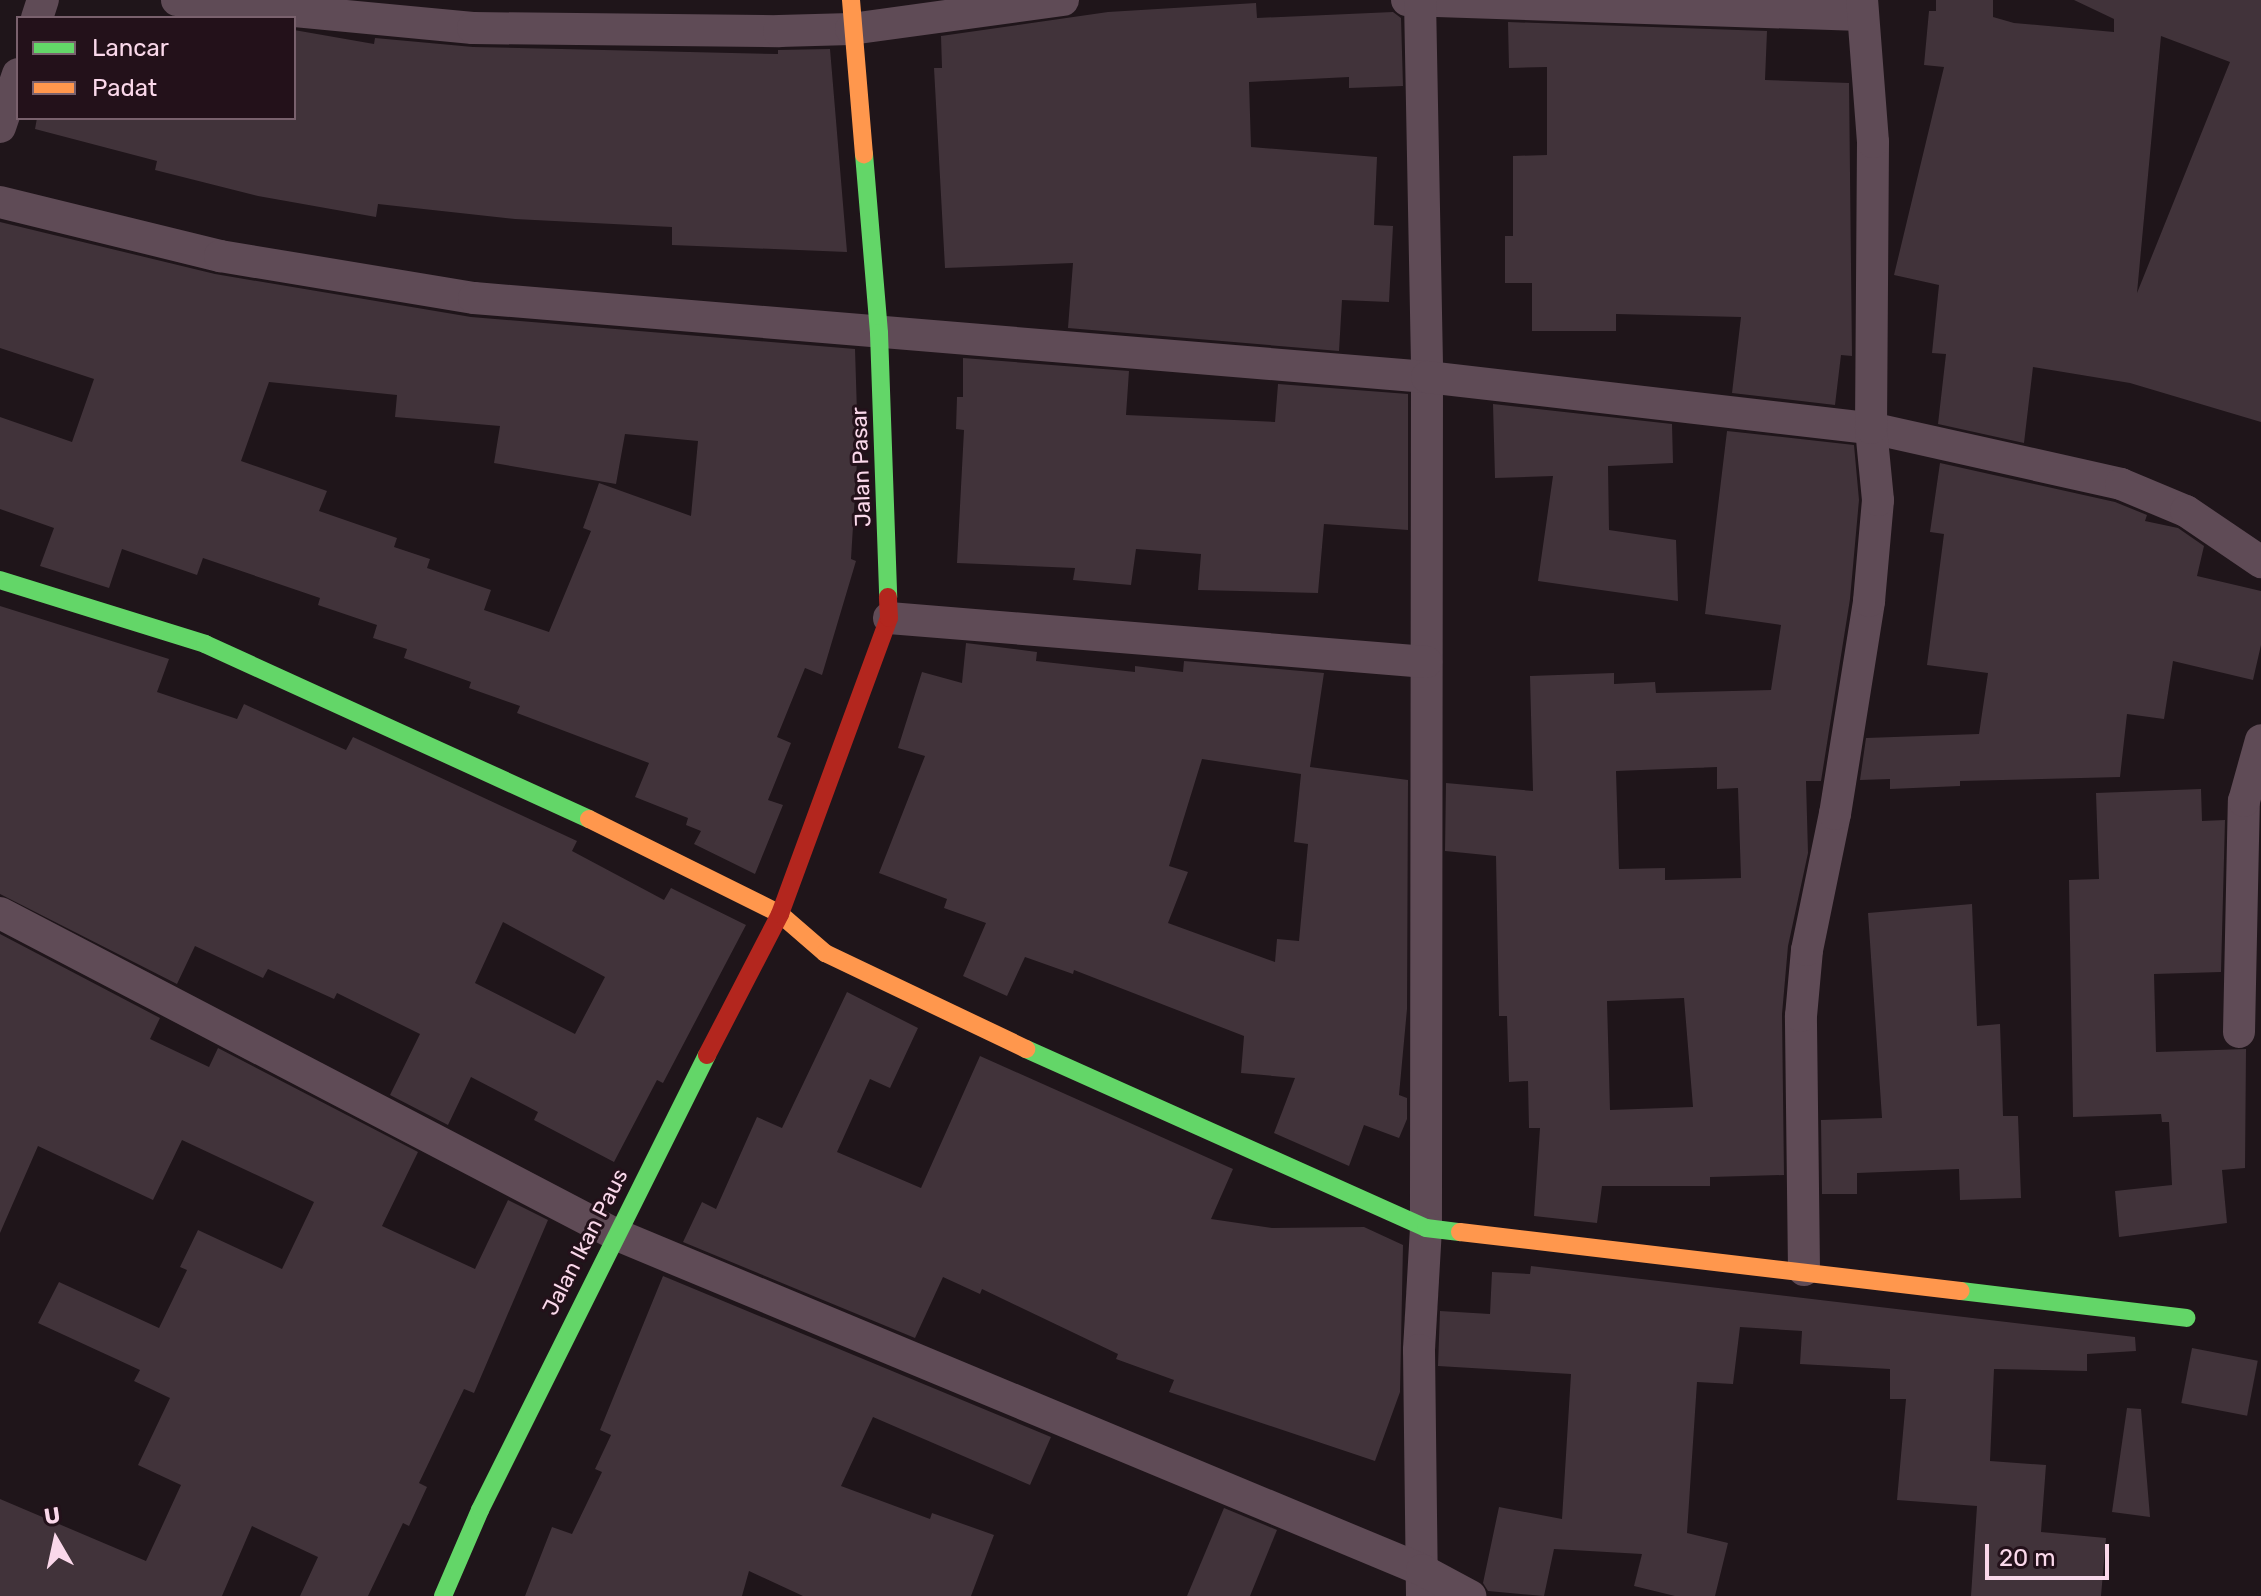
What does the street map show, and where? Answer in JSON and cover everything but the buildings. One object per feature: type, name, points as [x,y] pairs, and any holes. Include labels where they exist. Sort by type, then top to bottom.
[{"type":"street","points":[[177,0],[473,28],[851,14],[1063,0]]},
{"type":"street","points":[[1407,0],[1862,8],[1873,142],[1871,428],[1878,500],[1869,601],[1807,950],[1801,1016],[1804,1270]]},
{"type":"street","points":[[1420,0],[1427,377],[1426,1228],[1419,1350],[1422,1583]]},
{"type":"street","name":"Jalan Pasar","points":[[780,914],[889,618],[879,333],[851,14]]},
{"type":"street","points":[[0,127],[16,80]]},
{"type":"street","points":[[0,202],[220,256],[474,298],[1427,377],[1871,428],[2121,484],[2186,511],[2261,562]]},
{"type":"street","points":[[0,580],[205,644],[479,765],[780,914],[825,953],[932,1007],[1426,1228],[1804,1270],[2186,1318]]},
{"type":"street","points":[[889,618],[1426,662]]},
{"type":"street","points":[[2239,1032],[2244,801],[2261,740]]},
{"type":"street","points":[[0,913],[615,1234],[1422,1583],[1470,1596]]},
{"type":"street","name":"Jalan Ikan Paus","points":[[443,1596],[480,1510],[615,1234],[780,914]]},
{"type":"traffic: fast","points":[[864,154],[879,333],[888,597]]},
{"type":"traffic: fast","points":[[0,580],[205,644],[589,819]]},
{"type":"traffic: fast","points":[[1026,1049],[1426,1228],[1460,1232]]},
{"type":"traffic: fast","points":[[443,1596],[480,1510],[707,1055]]},
{"type":"traffic: fast","points":[[1961,1291],[2186,1318]]},
{"type":"traffic: slow","points":[[851,0],[864,154]]},
{"type":"traffic: slow","points":[[589,819],[780,914],[825,953],[1026,1049]]},
{"type":"traffic: slow","points":[[1460,1232],[1961,1291]]},
{"type":"traffic: jam","points":[[707,1055],[780,914],[889,618],[888,597]]}]
